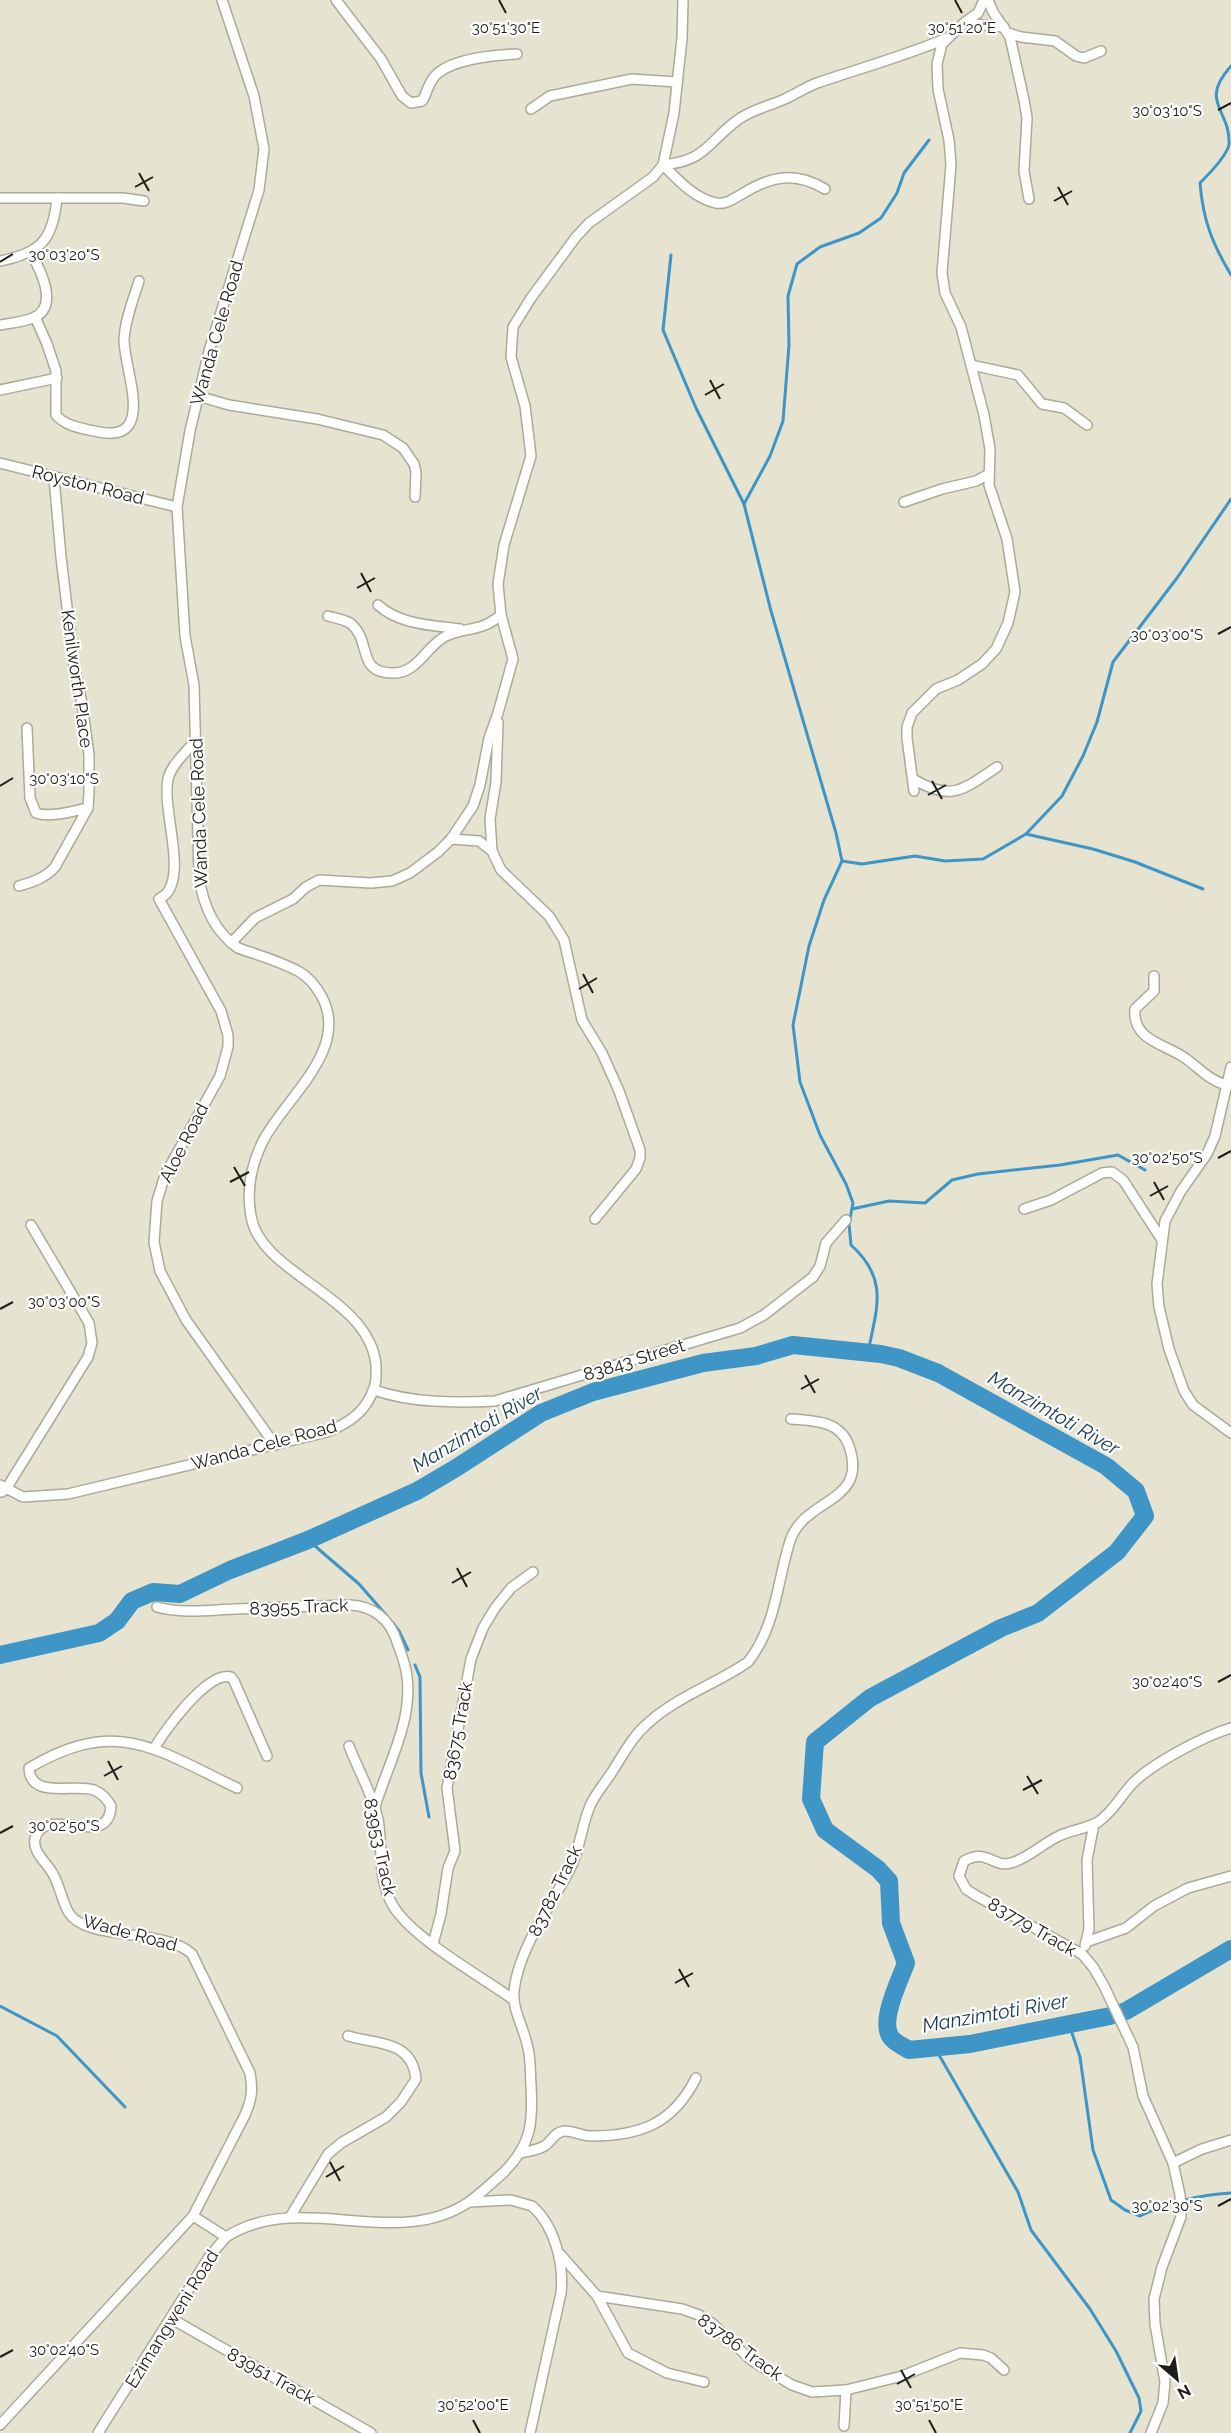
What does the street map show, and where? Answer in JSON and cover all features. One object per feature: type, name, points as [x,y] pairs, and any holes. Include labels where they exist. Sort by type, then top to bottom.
[{"type":"street","name":"Wanda Cele Road","points":[[2,1489],[23,1497],[68,1494],[327,1432],[344,1425],[362,1411],[374,1390],[377,1379],[375,1356],[367,1337],[355,1319],[276,1255],[260,1237],[251,1218],[249,1187],[251,1170],[275,1120],[311,1074],[326,1047],[329,1022],[326,1005],[316,985],[298,972],[238,948],[231,943],[211,918],[202,896],[197,855],[194,685],[185,636],[177,507],[198,396],[209,351],[252,214],[263,169],[264,149],[256,106],[222,0]]},
{"type":"street","points":[[336,0],[381,58],[404,99],[411,103],[422,102],[434,77],[451,65],[486,57],[517,54]]},
{"type":"street","points":[[231,943],[255,918],[292,899],[313,882],[320,880],[360,884],[392,881],[410,873],[424,864],[450,839],[473,806],[480,785],[489,738],[513,659],[501,615],[498,584],[502,557],[531,456],[525,406],[511,357],[513,327],[531,298],[576,237],[589,224],[654,177],[663,165],[674,113],[683,0]]},
{"type":"street","points":[[663,165],[691,159],[712,145],[737,120],[763,106],[785,99],[817,83],[916,51],[947,38],[978,13],[986,0],[1006,30],[1027,114],[1024,160],[1025,185],[1029,200]]},
{"type":"street","points":[[964,23],[1006,30],[1021,37],[1055,41],[1076,56],[1083,58],[1101,51]]},
{"type":"street","points":[[914,791],[907,738],[907,727],[912,713],[936,689],[958,680],[989,657],[1003,638],[1015,592],[1007,539],[991,495],[989,437],[961,327],[942,284],[951,165],[936,74],[939,53],[947,38]]},
{"type":"street","points":[[531,109],[550,96],[560,93],[632,79],[677,82]]},
{"type":"street","points":[[663,165],[682,185],[716,202],[729,201],[766,181],[779,179],[805,179],[825,189]]},
{"type":"street","points":[[0,198],[123,198],[144,201]]},
{"type":"street","points":[[0,261],[31,253],[39,247],[53,220],[57,198]]},
{"type":"street","points":[[0,325],[35,317],[44,305],[46,295],[43,277],[31,253]]},
{"type":"street","points":[[35,317],[47,344],[57,378],[56,416],[62,421],[101,433],[123,430],[131,421],[135,410],[126,364],[124,336],[139,281]]},
{"type":"street","points":[[971,365],[1018,375],[1041,404],[1064,408],[1087,425]]},
{"type":"street","points":[[0,390],[57,378]]},
{"type":"street","points":[[198,396],[230,405],[306,417],[383,435],[403,448],[414,464],[415,497]]},
{"type":"street","name":"Royston Road","points":[[0,463],[177,507]]},
{"type":"street","points":[[904,502],[942,489],[976,482],[989,474]]},
{"type":"street","name":"Kenilworth Place","points":[[19,886],[49,874],[88,808],[89,756],[74,666],[54,478]]},
{"type":"street","points":[[378,605],[387,613],[400,619],[468,631]]},
{"type":"street","points":[[328,616],[343,619],[356,629],[362,638],[371,666],[385,673],[405,672],[445,637],[484,627],[501,615]]},
{"type":"street","points":[[498,714],[496,775],[490,819],[492,851],[501,870],[549,916],[564,940],[582,1020],[602,1053],[619,1091],[640,1150],[636,1169],[595,1220]]},
{"type":"street","points":[[27,728],[32,808],[42,815],[88,808]]},
{"type":"street","name":"Aloe Road","points":[[195,741],[168,776],[167,790],[173,848],[172,884],[168,893],[159,899],[221,1011],[228,1035],[228,1047],[220,1076],[165,1175],[157,1201],[154,1242],[160,1271],[186,1320],[275,1445]]},
{"type":"street","points":[[913,778],[940,792],[948,793],[969,785],[997,767]]},
{"type":"street","points":[[450,839],[479,841],[492,851]]},
{"type":"street","points":[[1154,976],[1154,991],[1135,1010],[1134,1017],[1140,1030],[1150,1040],[1188,1060],[1211,1080],[1226,1085]]},
{"type":"street","points":[[1231,1067],[1220,1125],[1207,1154],[1172,1206],[1165,1221],[1157,1284],[1159,1307],[1178,1376],[1193,1405],[1231,1433]]},
{"type":"street","points":[[1024,1209],[1051,1200],[1102,1173],[1112,1172],[1123,1180],[1162,1240]]},
{"type":"street","name":"83843 Street","points":[[374,1390],[392,1396],[429,1400],[474,1403],[495,1401],[740,1328],[764,1315],[813,1277],[820,1266],[826,1243],[846,1221]]},
{"type":"street","points":[[2,1489],[88,1357],[92,1343],[89,1323],[31,1225]]},
{"type":"street","name":"83782 Track","points":[[225,2237],[247,2225],[290,2217],[390,2223],[425,2219],[443,2214],[469,2202],[505,2171],[520,2153],[530,2133],[532,2121],[530,2060],[514,2000],[515,1982],[522,1959],[570,1869],[593,1800],[629,1745],[647,1723],[714,1681],[735,1671],[753,1656],[767,1630],[790,1541],[796,1527],[813,1511],[839,1495],[850,1482],[852,1459],[845,1437],[840,1430],[832,1425],[819,1422],[791,1419]]},
{"type":"street","name":"83675 Track","points":[[433,1944],[441,1914],[448,1868],[455,1851],[447,1788],[471,1659],[483,1628],[495,1608],[511,1588],[532,1572]]},
{"type":"street","name":"83955 Track","points":[[157,1607],[173,1611],[192,1611],[363,1605],[376,1612],[394,1632],[407,1678],[402,1727],[375,1807]]},
{"type":"street","points":[[154,1749],[182,1710],[203,1690],[226,1675],[234,1681],[267,1756]]},
{"type":"street","name":"83779 Track","points":[[1151,2433],[1159,2415],[1165,2382],[1155,2324],[1154,2299],[1181,2211],[1180,2194],[1173,2163],[1143,2096],[1133,2047],[1093,1967],[1082,1954],[966,1889],[959,1876],[964,1861],[974,1856],[985,1857],[1002,1864],[1011,1863],[1059,1835],[1094,1824],[1104,1817],[1133,1782],[1160,1763],[1209,1736],[1231,1728]]},
{"type":"street","name":"Wade Road","points":[[0,2425],[193,2216],[251,2100],[253,2089],[250,2073],[192,1954],[183,1946],[96,1928],[76,1920],[68,1912],[55,1877],[35,1846],[38,1833],[46,1826],[61,1824],[91,1828],[105,1823],[109,1819],[111,1806],[107,1799],[93,1790],[49,1789],[38,1785],[33,1781],[29,1768],[51,1756],[84,1744],[102,1740],[130,1741],[154,1749],[237,1788]]},
{"type":"street","name":"83953 Track","points":[[349,1746],[375,1807],[387,1895],[393,1906],[409,1925],[433,1944],[514,2000]]},
{"type":"street","points":[[1082,1954],[1089,1929],[1086,1889],[1087,1860],[1094,1824]]},
{"type":"street","points":[[1086,1942],[1126,1928],[1154,1906],[1188,1888],[1231,1876]]},
{"type":"street","points":[[290,2217],[328,2154],[341,2143],[386,2117],[401,2102],[416,2079],[412,2061],[401,2049],[348,2036]]},
{"type":"street","points":[[520,2153],[545,2146],[557,2133],[563,2131],[591,2136],[624,2134],[644,2129],[658,2122],[680,2104],[696,2078]]},
{"type":"street","points":[[1173,2163],[1202,2149],[1231,2140]]},
{"type":"street","points":[[469,2202],[511,2200],[532,2206],[545,2224],[560,2254],[597,2296],[628,2353],[667,2373],[704,2382]]},
{"type":"street","name":"Ezimangweni Road","points":[[98,2433],[209,2257],[225,2237],[193,2216]]},
{"type":"street","points":[[530,2433],[561,2293],[563,2269],[560,2254]]},
{"type":"street","name":"83786 Track","points":[[597,2296],[682,2309],[699,2315],[719,2328],[751,2360],[792,2385],[812,2392],[846,2390],[902,2376],[960,2353],[991,2358],[1004,2370]]},
{"type":"street","name":"83951 Track","points":[[172,2319],[371,2433]]},
{"type":"street","points":[[844,2426],[846,2390]]},
{"type":"waterway","points":[[1231,66],[1217,89],[1216,98],[1226,123],[1229,145],[1221,160],[1200,183],[1203,208],[1210,231],[1231,275]]},
{"type":"waterway","points":[[744,504],[770,456],[783,421],[789,345],[788,296],[797,264],[820,247],[859,233],[881,218],[897,193],[904,173],[929,140]]},
{"type":"waterway","points":[[671,255],[663,330],[696,408],[744,504],[771,611],[836,833],[842,861],[824,900],[809,946],[793,1025],[800,1082],[820,1135],[846,1184],[853,1203],[849,1224],[851,1245],[871,1270],[876,1283],[876,1309],[868,1353]]},
{"type":"waterway","points":[[842,861],[862,864],[915,856],[945,861],[983,859],[1026,834],[1062,796],[1083,756],[1097,722],[1113,662],[1177,578],[1231,499]]},
{"type":"waterway","points":[[1026,834],[1093,849],[1135,862],[1203,889]]},
{"type":"waterway","points":[[852,1209],[889,1201],[925,1203],[952,1180],[978,1174],[1060,1165],[1118,1155],[1145,1170]]},
{"type":"waterway","name":"Manzimtoti River","points":[[0,1655],[99,1633],[117,1621],[132,1601],[153,1592],[180,1594],[230,1570],[308,1540],[417,1491],[541,1413],[593,1392],[703,1363],[756,1356],[793,1345],[899,1358],[938,1373],[1106,1466],[1136,1491],[1145,1516],[1117,1552],[1038,1613],[1001,1628],[870,1698],[815,1742],[811,1799],[825,1830],[878,1869],[889,1881],[891,1923],[906,1963],[889,2010],[887,2020],[890,2036],[909,2050],[970,2044],[1110,2016],[1126,2011],[1231,1949]]},
{"type":"waterway","points":[[308,1540],[359,1584],[387,1616]]},
{"type":"waterway","points":[[393,1623],[408,1650]]},
{"type":"waterway","points":[[415,1665],[420,1677],[421,1773],[429,1817]]},
{"type":"waterway","points":[[0,2006],[57,2036],[125,2107]]},
{"type":"waterway","points":[[1069,2024],[1080,2057],[1093,2150],[1111,2200],[1125,2210],[1140,2216],[1184,2200],[1231,2193]]},
{"type":"waterway","points":[[935,2048],[1018,2192],[1031,2230],[1090,2309],[1116,2351],[1139,2398],[1141,2411],[1130,2433]]}]
